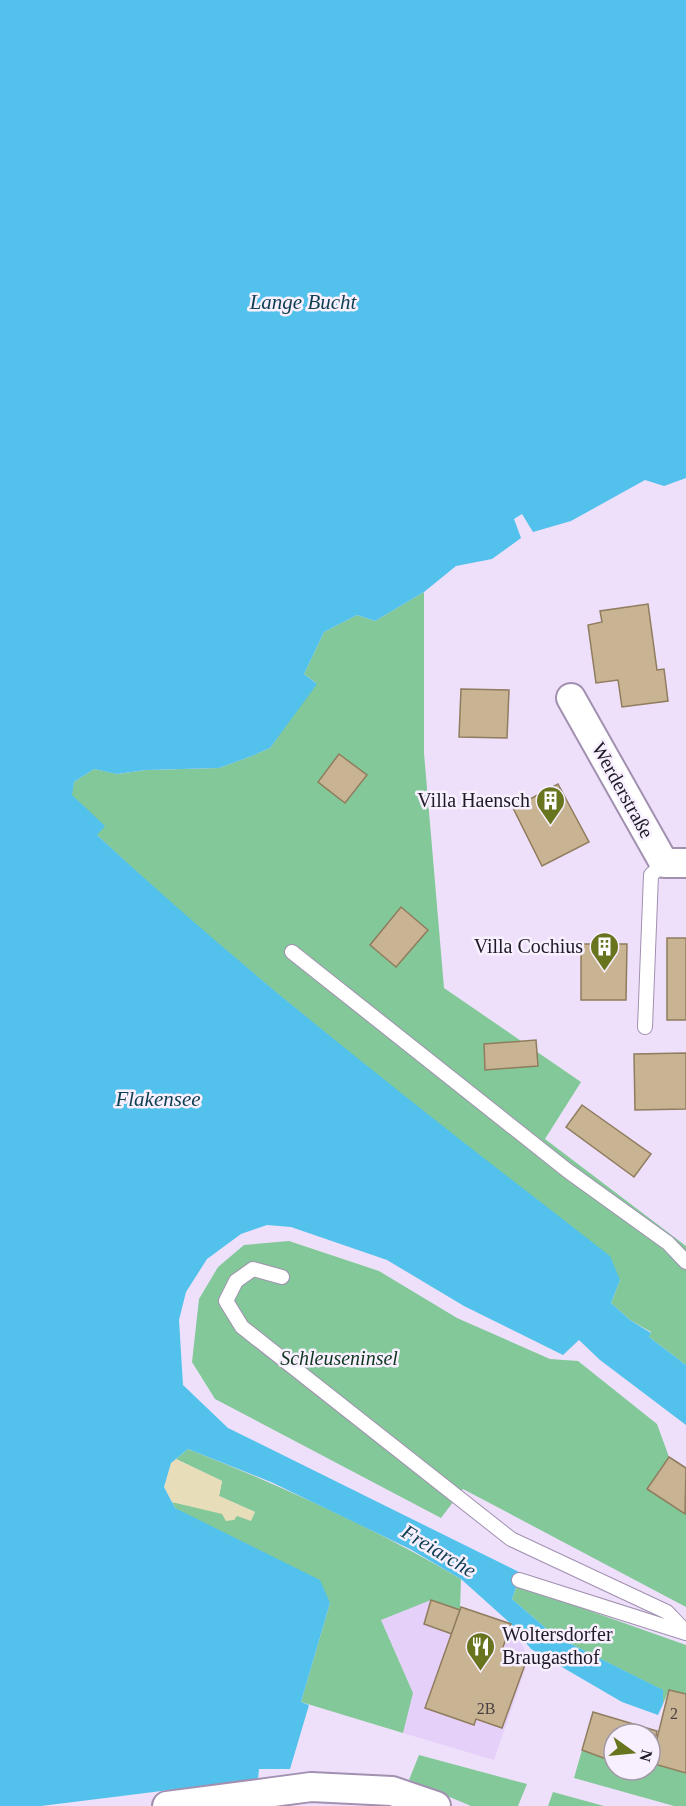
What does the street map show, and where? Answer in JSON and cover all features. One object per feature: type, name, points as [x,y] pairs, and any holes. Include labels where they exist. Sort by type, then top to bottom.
[{"type":"street","name":"Werderstraße","points":[[571,698],[675,863]]},
{"type":"street","points":[[167,1806],[311,1787],[392,1791],[436,1806]]},
{"type":"lane","points":[[645,1027],[651,874],[675,863]]},
{"type":"lane","points":[[292,952],[568,1171],[668,1243],[686,1262]]},
{"type":"lane","points":[[282,1277],[253,1269],[236,1281],[226,1301],[242,1327],[511,1539],[667,1611],[686,1633]]},
{"type":"lane","points":[[519,1580],[686,1633]]},
{"type":"shaded area","points":[[431,1600],[460,1610],[461,1607],[511,1624],[529,1658],[494,1760],[403,1733],[413,1693],[381,1620]]},
{"type":"green space","points":[[424,592],[424,753],[444,988],[581,1082],[545,1139],[686,1246],[686,1365],[649,1337],[651,1332],[630,1320],[611,1303],[620,1280],[180,912],[97,835],[71,795],[74,782],[94,769],[118,774],[146,770],[219,768],[270,748],[316,683],[304,674],[324,632],[357,615],[375,621]]},
{"type":"green space","name":"Schleuseninsel","points":[[289,1241],[379,1271],[457,1318],[550,1359],[578,1361],[657,1424],[669,1457],[686,1468],[686,1607],[463,1489],[441,1518],[215,1399],[192,1362],[199,1299],[218,1267],[244,1245]]},
{"type":"green space","points":[[188,1449],[327,1509],[395,1542],[461,1579],[460,1610],[431,1600],[381,1620],[413,1693],[403,1733],[301,1702],[330,1603],[175,1508],[172,1502],[237,1516],[255,1512],[219,1496],[222,1481],[176,1459]]},
{"type":"green space","points":[[517,1585],[686,1645],[686,1694],[669,1690],[663,1704],[662,1690],[555,1636],[512,1599]]},
{"type":"green space","points":[[582,1750],[602,1758],[602,1782],[662,1782],[662,1766],[686,1773],[686,1806],[674,1806],[574,1778]]},
{"type":"green space","points":[[419,1755],[527,1784],[518,1806],[471,1806],[409,1780]]},
{"type":"green space","points":[[553,1792],[604,1806],[548,1806]]},
{"type":"sand","points":[[176,1459],[222,1481],[219,1496],[255,1512],[251,1521],[237,1516],[234,1520],[226,1521],[222,1514],[172,1502],[164,1487],[171,1463]]},
{"type":"water","points":[[0,0],[686,0],[686,478],[664,486],[645,480],[571,521],[533,532],[522,514],[514,519],[521,538],[492,559],[456,566],[424,592],[375,621],[357,615],[324,632],[304,674],[317,684],[270,748],[219,768],[146,770],[117,774],[94,769],[74,782],[72,795],[105,826],[97,835],[158,891],[284,999],[610,1256],[620,1280],[611,1303],[630,1320],[651,1333],[649,1337],[686,1365],[686,1425],[600,1360],[579,1340],[563,1355],[464,1306],[387,1260],[291,1227],[267,1225],[241,1234],[207,1259],[186,1292],[179,1320],[183,1385],[228,1428],[521,1573],[512,1599],[555,1636],[663,1690],[663,1704],[658,1715],[622,1702],[531,1649],[511,1624],[461,1579],[410,1549],[271,1482],[188,1449],[171,1463],[164,1487],[175,1508],[320,1580],[330,1603],[301,1702],[309,1705],[290,1769],[259,1769],[258,1779],[41,1806],[0,1806]]},
{"type":"building","points":[[648,604],[657,670],[664,669],[668,701],[622,707],[618,680],[596,683],[588,625],[602,622],[600,611]]},
{"type":"building","points":[[461,689],[509,690],[507,738],[459,737]]},
{"type":"building","points":[[339,754],[367,775],[345,803],[318,782]]},
{"type":"building","name":"Villa Haensch","points":[[558,784],[589,842],[542,866],[513,808]]},
{"type":"building","points":[[401,907],[428,930],[396,967],[370,945]]},
{"type":"building","points":[[667,938],[686,938],[686,1020],[667,1020]]},
{"type":"building","name":"Villa Cochius","points":[[581,944],[627,944],[626,1000],[581,1000]]},
{"type":"building","points":[[536,1040],[538,1066],[485,1070],[484,1044]]},
{"type":"building","points":[[686,1053],[686,1109],[635,1110],[634,1054]]},
{"type":"building","points":[[582,1105],[651,1154],[634,1177],[566,1127]]},
{"type":"building","points":[[669,1457],[686,1468],[685,1514],[647,1489]]},
{"type":"building","points":[[431,1600],[460,1610],[452,1634],[424,1624]]},
{"type":"building","name":"Woltersdorfer Braugasthof","points":[[461,1607],[511,1624],[502,1650],[527,1659],[502,1728],[476,1719],[474,1725],[425,1708]]},
{"type":"building","points":[[669,1690],[686,1694],[686,1773],[662,1766],[661,1722]]},
{"type":"building","points":[[593,1712],[627,1722],[602,1722],[602,1758],[582,1750]]},
{"type":"place","name":"Villa Haensch","points":[[551,826]]},
{"type":"place","name":"Villa Cochius","points":[[604,972]]},
{"type":"place","name":"Woltersdorfer Braugasthof","points":[[481,1672]]},
{"type":"water label","name":"Lange Bucht","points":[[303,302]]},
{"type":"water label","name":"Flakensee","points":[[158,1099]]},
{"type":"water label","name":"Freiarche","points":[[439,1551]]}]
